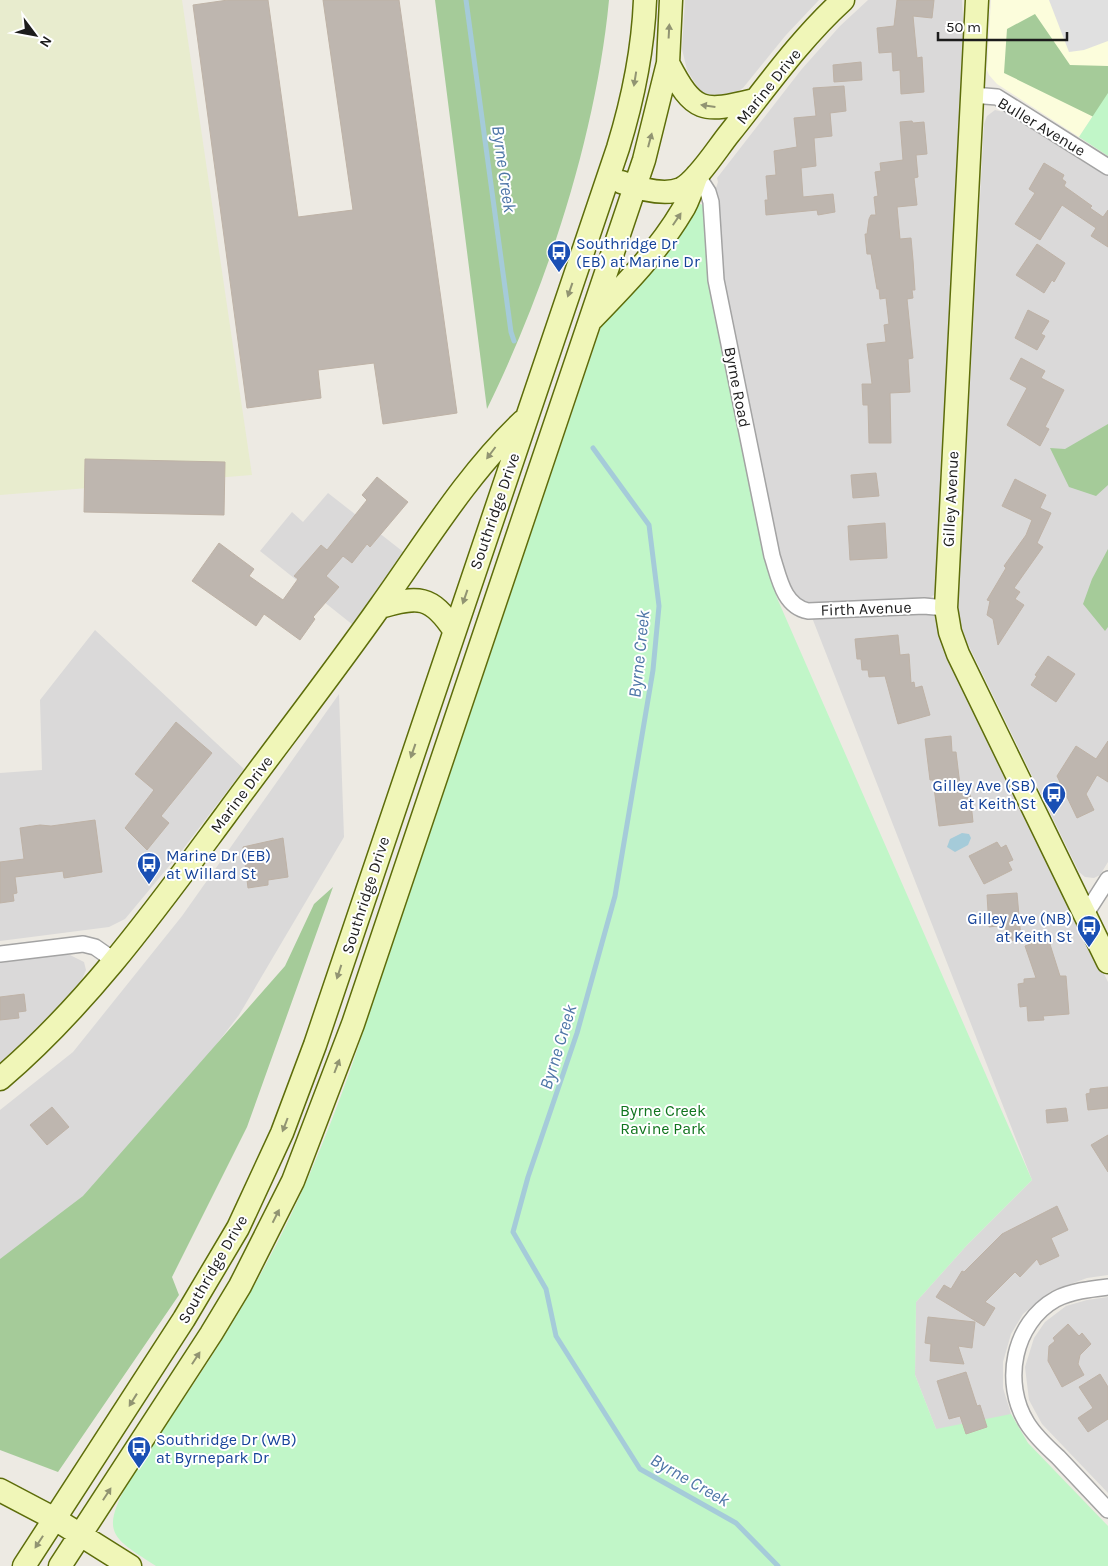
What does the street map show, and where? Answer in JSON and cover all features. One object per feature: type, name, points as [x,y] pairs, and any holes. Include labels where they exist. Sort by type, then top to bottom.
[{"type":"main road","points":[[608,177],[631,106],[644,31],[645,0]]},
{"type":"main road","points":[[634,187],[649,143],[668,63],[671,0]]},
{"type":"main road","name":"Marine Drive","points":[[608,177],[634,187],[661,191],[681,189],[697,174],[828,13],[843,0]]},
{"type":"main road","name":"Gilley Avenue","points":[[977,0],[946,608],[950,632],[958,654],[1108,962]]},
{"type":"main road","points":[[668,63],[682,91],[700,105],[724,108],[756,100]]},
{"type":"main road","name":"Marine Drive","points":[[589,322],[626,283],[673,226],[684,209],[697,174]]},
{"type":"main road","name":"Southridge Drive","points":[[24,1566],[184,1320],[238,1228],[282,1133],[315,1045],[608,177]]},
{"type":"main road","name":"Southridge Drive","points":[[60,1566],[240,1286],[293,1181],[356,1015],[634,187]]},
{"type":"main road","name":"Marine Drive","points":[[0,1079],[60,1023],[115,961],[380,607],[443,516],[497,445],[526,418]]},
{"type":"main road","points":[[380,607],[407,599],[423,600],[436,606],[454,630]]},
{"type":"main road","points":[[0,1490],[55,1519],[130,1566]]},
{"type":"street","name":"Buller Avenue","points":[[972,96],[997,97],[1108,167]]},
{"type":"street","name":"Byrne Road","points":[[697,174],[708,192],[711,202],[716,280],[772,556],[783,592],[789,599]]},
{"type":"street","name":"Firth Avenue","points":[[789,599],[798,607],[808,610],[924,606],[946,608]]},
{"type":"street","points":[[1085,915],[1108,879]]},
{"type":"street","points":[[0,954],[83,944],[95,947],[115,961]]},
{"type":"street","points":[[1108,1287],[1069,1294],[1046,1306],[1027,1328],[1020,1342],[1014,1370],[1017,1399],[1027,1423],[1108,1510]]},
{"type":"shaded area","points":[[0,0],[182,0],[252,475],[0,495]]},
{"type":"shaded area","points":[[685,0],[819,0],[786,35],[743,88],[726,98],[706,95],[700,91],[687,70],[682,49]]},
{"type":"shaded area","points":[[868,0],[962,0],[964,39],[937,593],[928,599],[808,606],[788,590],[775,552],[723,281],[719,208],[715,191],[718,182],[717,178],[801,70],[840,26]]},
{"type":"shaded area","points":[[991,0],[1108,0],[1108,93],[1079,137],[997,84],[989,75],[987,70]]},
{"type":"shaded area","points":[[1049,0],[1108,0],[1108,41],[1084,50],[1069,52]]},
{"type":"shaded area","points":[[995,110],[1012,114],[1108,174],[1108,862],[1100,875],[1094,878],[1085,877],[1079,872],[966,640],[960,623],[958,607],[984,124],[987,116]]},
{"type":"shaded area","points":[[328,493],[406,554],[353,625],[260,551],[292,512],[303,522]]},
{"type":"shaded area","points":[[921,611],[936,616],[942,640],[1108,982],[1108,1275],[1087,1278],[1051,1291],[1023,1314],[1011,1334],[1003,1362],[1003,1388],[1011,1414],[950,1441],[936,1429],[915,1375],[916,1302],[967,1245],[1032,1180],[811,615]]},
{"type":"shaded area","points":[[95,630],[244,769],[180,853],[125,919],[109,927],[0,941],[0,773],[42,770],[40,700]]},
{"type":"shaded area","points":[[339,694],[344,837],[239,1015],[83,1218],[0,1271],[0,1110],[73,1052],[182,916]]},
{"type":"shaded area","points":[[63,954],[70,955],[84,962],[86,970],[82,979],[61,1008],[0,1067],[0,963]]},
{"type":"shaded area","points":[[1108,1297],[1108,1493],[1042,1424],[1029,1400],[1025,1367],[1034,1338],[1045,1322],[1066,1306]]},
{"type":"green space","points":[[435,0],[609,0],[593,104],[581,157],[566,209],[530,312],[487,409]]},
{"type":"green space","points":[[1035,14],[1070,65],[1108,66],[1108,124],[1004,73],[1007,29]]},
{"type":"green space","points":[[1108,93],[1108,156],[1079,137]]},
{"type":"green space","name":"Byrne Creek Ravine Park","points":[[698,203],[705,206],[765,558],[777,598],[1032,1180],[967,1245],[916,1302],[915,1375],[936,1429],[1011,1414],[1028,1443],[1108,1526],[1108,1566],[156,1566],[129,1548],[120,1540],[115,1532],[113,1523],[120,1498],[129,1481],[250,1294],[301,1195],[322,1146],[350,1071],[602,324]]},
{"type":"green space","points":[[1108,424],[1108,485],[1096,496],[1069,487],[1050,448],[1065,449]]},
{"type":"green space","points":[[1108,549],[1108,627],[1105,631],[1083,604],[1092,579]]},
{"type":"green space","points":[[333,887],[247,1127],[172,1277],[179,1295],[58,1472],[0,1450],[0,1259],[83,1196],[285,966],[314,904]]},
{"type":"water","points":[[962,833],[969,834],[971,838],[968,845],[955,852],[947,847],[950,839]]},
{"type":"building","points":[[228,0],[268,0],[298,217],[353,210],[323,0],[399,0],[457,413],[383,424],[374,363],[318,370],[321,398],[247,408],[193,5]]},
{"type":"building","points":[[897,0],[934,0],[932,18],[913,16],[917,58],[922,57],[924,92],[901,94],[900,70],[893,71],[892,52],[879,53],[877,28],[894,26]]},
{"type":"building","points":[[861,62],[862,80],[834,82],[833,65]]},
{"type":"building","points":[[844,86],[846,111],[830,113],[832,136],[814,138],[816,166],[801,168],[803,197],[833,194],[835,212],[818,215],[817,210],[766,215],[765,200],[768,200],[766,176],[776,175],[774,151],[797,147],[794,118],[816,116],[813,88]]},
{"type":"building","points":[[912,121],[913,123],[924,122],[927,154],[916,155],[918,177],[914,178],[917,205],[897,207],[900,239],[911,238],[913,260],[915,290],[912,290],[913,298],[907,299],[913,358],[908,359],[910,392],[890,393],[891,443],[869,443],[868,405],[863,405],[862,384],[872,384],[867,344],[886,342],[884,325],[889,324],[886,298],[880,299],[871,254],[867,254],[865,234],[867,234],[871,215],[876,215],[874,197],[878,196],[875,172],[881,171],[880,163],[903,160],[900,122]]},
{"type":"building","points":[[1044,163],[1064,175],[1062,179],[1066,182],[1064,186],[1092,206],[1090,208],[1103,217],[1108,210],[1108,247],[1091,236],[1096,228],[1062,205],[1040,240],[1015,224],[1035,193],[1029,189]]},
{"type":"building","points":[[1037,244],[1065,263],[1054,282],[1052,280],[1044,293],[1016,275]]},
{"type":"building","points":[[1028,310],[1049,321],[1041,334],[1045,336],[1037,350],[1015,338]]},
{"type":"building","points":[[1021,358],[1045,371],[1041,378],[1064,390],[1045,427],[1049,429],[1040,446],[1007,425],[1027,388],[1010,379]]},
{"type":"building","points":[[85,459],[225,462],[224,515],[84,512]]},
{"type":"building","points":[[876,473],[879,496],[853,498],[851,475]]},
{"type":"building","points":[[377,477],[408,502],[370,547],[367,544],[352,563],[343,556],[326,576],[339,587],[313,617],[315,619],[300,640],[264,614],[256,626],[192,581],[219,543],[254,569],[249,576],[283,600],[298,579],[294,576],[321,545],[327,550],[367,500],[362,495]]},
{"type":"building","points":[[1015,479],[1046,495],[1040,508],[1051,513],[1037,543],[1043,547],[1014,588],[1020,592],[1015,599],[1024,605],[998,645],[993,619],[987,615],[990,601],[987,600],[1006,568],[1004,566],[1026,535],[1032,520],[1002,506]]},
{"type":"building","points":[[885,523],[887,558],[850,560],[848,526]]},
{"type":"building","points":[[898,635],[900,655],[909,654],[911,683],[914,682],[915,688],[922,686],[930,715],[898,724],[885,676],[869,677],[868,670],[862,670],[861,659],[857,659],[855,639]]},
{"type":"building","points":[[1048,656],[1075,674],[1056,702],[1031,685],[1037,676],[1035,675]]},
{"type":"building","points":[[176,722],[212,753],[161,816],[169,823],[147,850],[125,828],[154,790],[135,774]]},
{"type":"building","points":[[951,736],[952,752],[956,752],[960,785],[969,784],[973,822],[939,826],[933,780],[930,780],[925,739]]},
{"type":"building","points":[[1108,741],[1108,782],[1097,775],[1086,794],[1094,810],[1077,818],[1057,776],[1076,746],[1096,759]]},
{"type":"building","points":[[95,820],[102,872],[64,878],[63,871],[15,877],[17,893],[13,894],[14,901],[0,903],[0,862],[24,859],[20,828]]},
{"type":"building","points":[[283,838],[288,877],[268,880],[268,885],[248,888],[243,847]]},
{"type":"building","points":[[997,842],[1001,848],[1006,845],[1013,860],[1008,862],[1012,870],[984,884],[969,856]]},
{"type":"building","points":[[1017,893],[1021,939],[1009,941],[1005,925],[989,927],[987,895]]},
{"type":"building","points":[[1048,938],[1060,976],[1066,976],[1069,1014],[1043,1016],[1044,1020],[1028,1021],[1027,1006],[1020,1007],[1018,984],[1024,983],[1024,979],[1036,978],[1025,946]]},
{"type":"building","points":[[24,994],[26,1011],[18,1012],[19,1018],[0,1020],[0,997]]},
{"type":"building","points":[[1108,1087],[1108,1108],[1088,1110],[1086,1094],[1090,1093],[1090,1089]]},
{"type":"building","points":[[52,1107],[69,1127],[47,1145],[30,1125]]},
{"type":"building","points":[[1066,1108],[1068,1121],[1047,1123],[1046,1110]]},
{"type":"building","points":[[1108,1135],[1108,1172],[1091,1145]]},
{"type":"building","points":[[1057,1206],[1068,1230],[1051,1238],[1059,1256],[1040,1265],[1037,1259],[1020,1277],[1015,1272],[985,1302],[995,1308],[984,1326],[936,1297],[944,1285],[951,1289],[962,1271],[964,1272],[1002,1234]]},
{"type":"building","points":[[928,1317],[975,1322],[972,1348],[958,1346],[964,1364],[930,1361],[931,1344],[925,1343]]},
{"type":"building","points":[[1068,1324],[1079,1336],[1082,1333],[1091,1344],[1080,1355],[1078,1364],[1084,1375],[1062,1387],[1048,1361],[1049,1346],[1055,1341],[1053,1338]]},
{"type":"building","points":[[966,1372],[977,1406],[980,1405],[987,1427],[966,1434],[960,1416],[949,1419],[937,1381]]},
{"type":"building","points":[[1100,1374],[1108,1387],[1108,1419],[1088,1432],[1078,1418],[1093,1408],[1079,1387]]},
{"type":"waterway","name":"Byrne Creek","points":[[466,0],[511,332],[514,341]]},
{"type":"waterway","name":"Byrne Creek","points":[[593,448],[649,525],[659,606],[653,670],[615,896],[577,1033],[528,1177],[513,1232],[546,1289],[556,1336],[640,1469],[736,1523],[778,1566]]},
{"type":"place","name":"Southridge Dr (EB) at Marine Dr","points":[[559,273]]},
{"type":"place","name":"Gilley Ave (SB) at Keith St","points":[[1054,815]]},
{"type":"place","name":"Marine Dr (EB) at Willard St","points":[[149,885]]},
{"type":"place","name":"Gilley Ave (NB) at Keith St","points":[[1089,948]]},
{"type":"place","name":"Southridge Dr (WB) at Byrnepark Dr","points":[[139,1469]]}]
